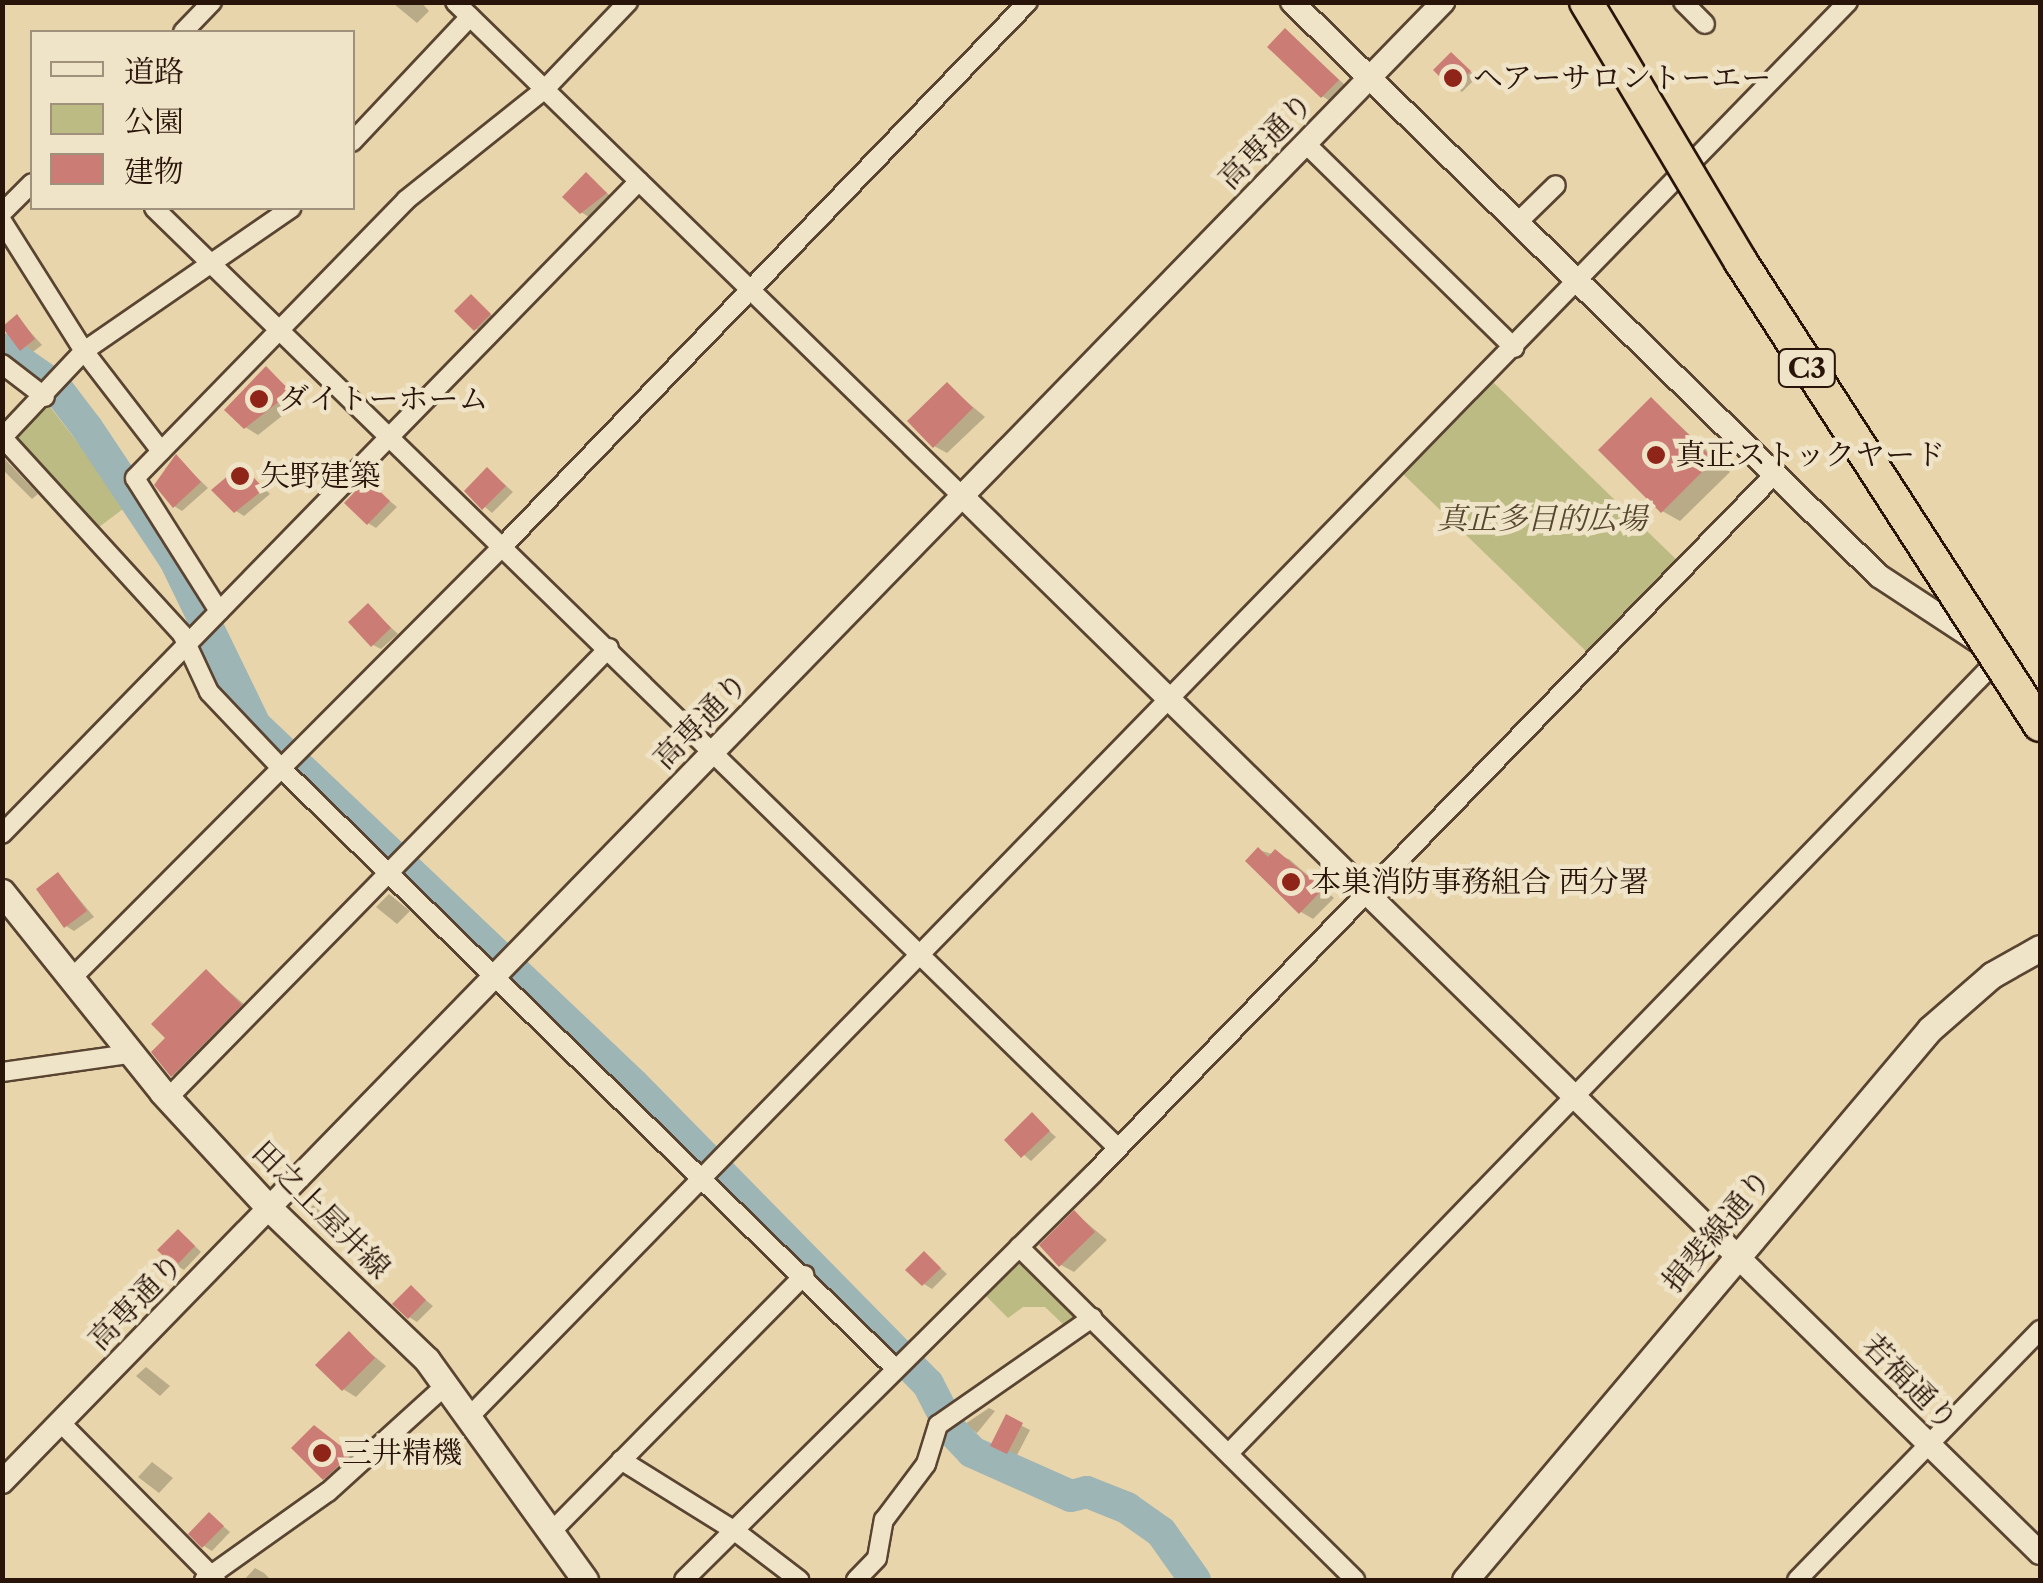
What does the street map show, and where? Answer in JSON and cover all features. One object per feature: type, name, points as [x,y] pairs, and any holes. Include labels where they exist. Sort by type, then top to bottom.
[{"type":"highway","name":"C3","points":[[1586,2],[1751,279],[2040,725]]},
{"type":"main road","name":"田之上屋井線","points":[[2,892],[128,1054],[269,1208],[446,1385],[585,1580]]},
{"type":"main road","name":"揖斐線通り","points":[[1465,1580],[1941,1018],[1992,975],[2040,948]]},
{"type":"street","points":[[184,30],[212,2]]},
{"type":"street","points":[[455,2],[963,497]]},
{"type":"street","points":[[219,611],[135,478],[406,200],[544,90],[628,2]]},
{"type":"street","points":[[71,978],[284,770],[1028,2]]},
{"type":"street","points":[[1292,2],[1879,576],[2001,656],[2040,694]]},
{"type":"street","name":"高専通り","points":[[2,1482],[1443,2]]},
{"type":"street","points":[[1683,2],[1705,24]]},
{"type":"street","points":[[471,1415],[1172,700],[1845,4]]},
{"type":"street","points":[[355,139],[470,17]]},
{"type":"street","points":[[1305,144],[1514,348]]},
{"type":"street","points":[[2,834],[639,181]]},
{"type":"street","points":[[2,212],[30,185]]},
{"type":"street","points":[[1517,224],[1556,185]]},
{"type":"street","points":[[156,210],[1118,1148]]},
{"type":"street","points":[[288,210],[207,260],[84,350],[3,438],[182,634],[209,692],[284,770],[388,873],[501,970],[702,1176],[900,1362]]},
{"type":"street","points":[[2,221],[84,350],[161,452]]},
{"type":"street","points":[[2,364],[46,395]]},
{"type":"street","points":[[684,1580],[1118,1148],[1775,474]]},
{"type":"street","name":"若福通り","points":[[963,497],[2040,1553]]},
{"type":"street","points":[[168,1098],[609,648]]},
{"type":"street","points":[[1230,1452],[2001,656]]},
{"type":"street","points":[[2,1072],[128,1054]]},
{"type":"street","points":[[1018,1246],[1355,1580]]},
{"type":"street","points":[[551,1532],[804,1275]]},
{"type":"street","points":[[856,1580],[877,1558],[884,1520],[926,1464],[938,1425],[1092,1318]]},
{"type":"street","points":[[1797,1580],[2040,1330]]},
{"type":"street","points":[[61,1422],[212,1579],[328,1492],[446,1385]]},
{"type":"street","points":[[621,1460],[736,1530],[799,1580]]},
{"type":"green space","name":"真正多目的広場","points":[[1492,381],[1681,564],[1592,657],[1403,474]]},
{"type":"green space","points":[[47,403],[127,506],[95,530],[11,437]]},
{"type":"green space","points":[[1018,1259],[1077,1313],[1077,1325],[1068,1329],[1045,1307],[1023,1307],[1008,1318],[982,1292]]},
{"type":"building","points":[[1285,28],[1339,80],[1321,98],[1267,47]]},
{"type":"building","name":"ヘアーサロントーエー","points":[[1451,52],[1471,71],[1452,89],[1433,70]]},
{"type":"building","points":[[586,172],[607,193],[580,214],[562,197]]},
{"type":"building","points":[[471,294],[491,314],[474,331],[454,311]]},
{"type":"building","points":[[17,314],[35,339],[20,351],[2,327]]},
{"type":"building","name":"ダイトーホーム","points":[[266,366],[291,392],[244,429],[224,410]]},
{"type":"building","points":[[947,382],[973,408],[933,448],[907,421]]},
{"type":"building","name":"真正ストックヤード","points":[[1651,397],[1714,460],[1661,513],[1598,450]]},
{"type":"building","points":[[176,454],[201,482],[173,508],[154,485]]},
{"type":"building","name":"矢野建築","points":[[242,464],[264,489],[234,513],[211,490]]},
{"type":"building","points":[[487,467],[506,486],[482,510],[464,491]]},
{"type":"building","points":[[367,479],[390,501],[367,525],[344,503]]},
{"type":"building","points":[[368,603],[391,628],[371,647],[348,622]]},
{"type":"building","name":"本巣消防事務組合 西分署","points":[[1258,847],[1268,857],[1275,849],[1323,889],[1299,914],[1245,861]]},
{"type":"building","points":[[58,872],[87,911],[64,928],[36,889]]},
{"type":"building","points":[[206,969],[242,1005],[171,1077],[151,1052],[165,1038],[151,1024]]},
{"type":"building","points":[[1032,1112],[1050,1131],[1021,1158],[1004,1140]]},
{"type":"building","points":[[1074,1210],[1095,1232],[1059,1267],[1039,1245]]},
{"type":"building","points":[[178,1229],[195,1246],[175,1267],[157,1250]]},
{"type":"building","points":[[924,1251],[941,1268],[922,1286],[905,1270]]},
{"type":"building","points":[[411,1285],[426,1300],[408,1319],[392,1304]]},
{"type":"building","points":[[349,1331],[375,1358],[342,1391],[315,1365]]},
{"type":"building","points":[[1006,1414],[1023,1423],[1007,1454],[990,1446]]},
{"type":"building","name":"三井精機","points":[[314,1425],[351,1454],[323,1480],[291,1448]]},
{"type":"building","points":[[209,1512],[224,1526],[202,1548],[188,1534]]},
{"type":"waterway","points":[[2,349],[55,386],[87,428],[175,560],[255,725],[633,1084],[928,1384],[952,1431],[972,1452],[1071,1496],[1087,1492],[1127,1508],[1161,1532],[1195,1580]]},
{"type":"place","name":"ヘアーサロントーエー","points":[[1453,78]]},
{"type":"place","name":"ダイトーホーム","points":[[259,399]]},
{"type":"place","name":"真正ストックヤード","points":[[1656,455]]},
{"type":"place","name":"矢野建築","points":[[240,476]]},
{"type":"place","name":"本巣消防事務組合 西分署","points":[[1291,882]]},
{"type":"place","name":"三井精機","points":[[322,1453]]}]
